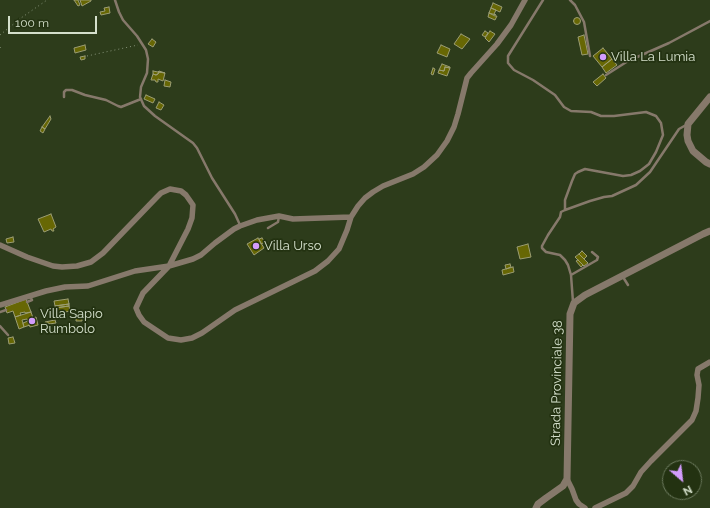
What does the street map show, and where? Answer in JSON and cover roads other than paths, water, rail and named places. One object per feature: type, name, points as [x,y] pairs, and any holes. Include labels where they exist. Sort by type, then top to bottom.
[{"type":"street","points":[[0,246],[53,266],[77,266],[91,262],[103,253],[156,198],[166,190],[180,191],[186,195],[193,205],[192,218],[188,229],[169,266],[143,293],[136,308],[144,322],[168,338],[181,340],[192,338],[202,333],[235,310],[315,271],[328,261],[339,249],[351,217],[358,206],[373,192],[383,186],[412,174],[424,167],[437,155],[447,141],[454,127],[467,78],[497,44],[511,25],[525,0]]},
{"type":"street","points":[[710,97],[688,124],[687,135],[688,141],[694,151],[710,164]]},
{"type":"street","points":[[0,306],[46,291],[65,287],[88,286],[135,271],[169,266],[193,259],[201,255],[215,242],[240,226],[257,220],[279,216],[293,219],[351,217]]},
{"type":"street","name":"Strada Provinciale 38","points":[[567,479],[571,308],[574,303],[585,295],[710,231]]},
{"type":"street","points":[[594,508],[626,493],[634,486],[641,472],[692,420],[696,410],[698,398],[698,369],[710,362]]},
{"type":"street","points":[[536,508],[538,504],[563,486],[567,479]]},
{"type":"street","points":[[567,479],[576,500],[585,508]]},
{"type":"lane","points":[[115,0],[123,20],[143,44],[146,50],[148,59],[147,72],[140,91],[140,97],[144,106],[193,143],[212,178],[235,214],[240,226]]},
{"type":"lane","points":[[543,0],[508,56],[508,63],[514,70],[554,95],[564,107],[571,110],[591,112],[601,116],[646,112],[656,116],[661,123],[663,135],[649,164],[640,171],[631,175],[623,176],[584,169],[575,174],[565,200],[565,210]]},
{"type":"lane","points":[[570,0],[575,5],[584,22],[590,56]]},
{"type":"lane","points":[[606,75],[628,61],[669,43],[710,21]]},
{"type":"lane","points":[[64,97],[64,92],[66,90],[72,90],[106,100],[121,107],[141,99]]},
{"type":"lane","points":[[574,303],[571,275],[568,265],[560,255],[546,252],[542,248],[548,235],[560,217],[561,212],[604,197],[612,196],[636,184],[650,172],[679,129],[688,124]]},
{"type":"lane","points":[[268,228],[278,222],[279,216]]},
{"type":"lane","points":[[571,275],[597,260],[598,257],[592,252]]},
{"type":"lane","points":[[622,276],[628,285]]},
{"type":"lane","points":[[27,302],[32,300],[30,296]]},
{"type":"lane","points":[[0,312],[6,310]]},
{"type":"lane","points":[[0,326],[8,335]]},
{"type":"place","name":"Villa La Lumia","points":[[603,57]]},
{"type":"place","name":"Villa Urso","points":[[256,246]]},
{"type":"place","name":"Villa Sapio Rumbolo","points":[[32,321]]}]
